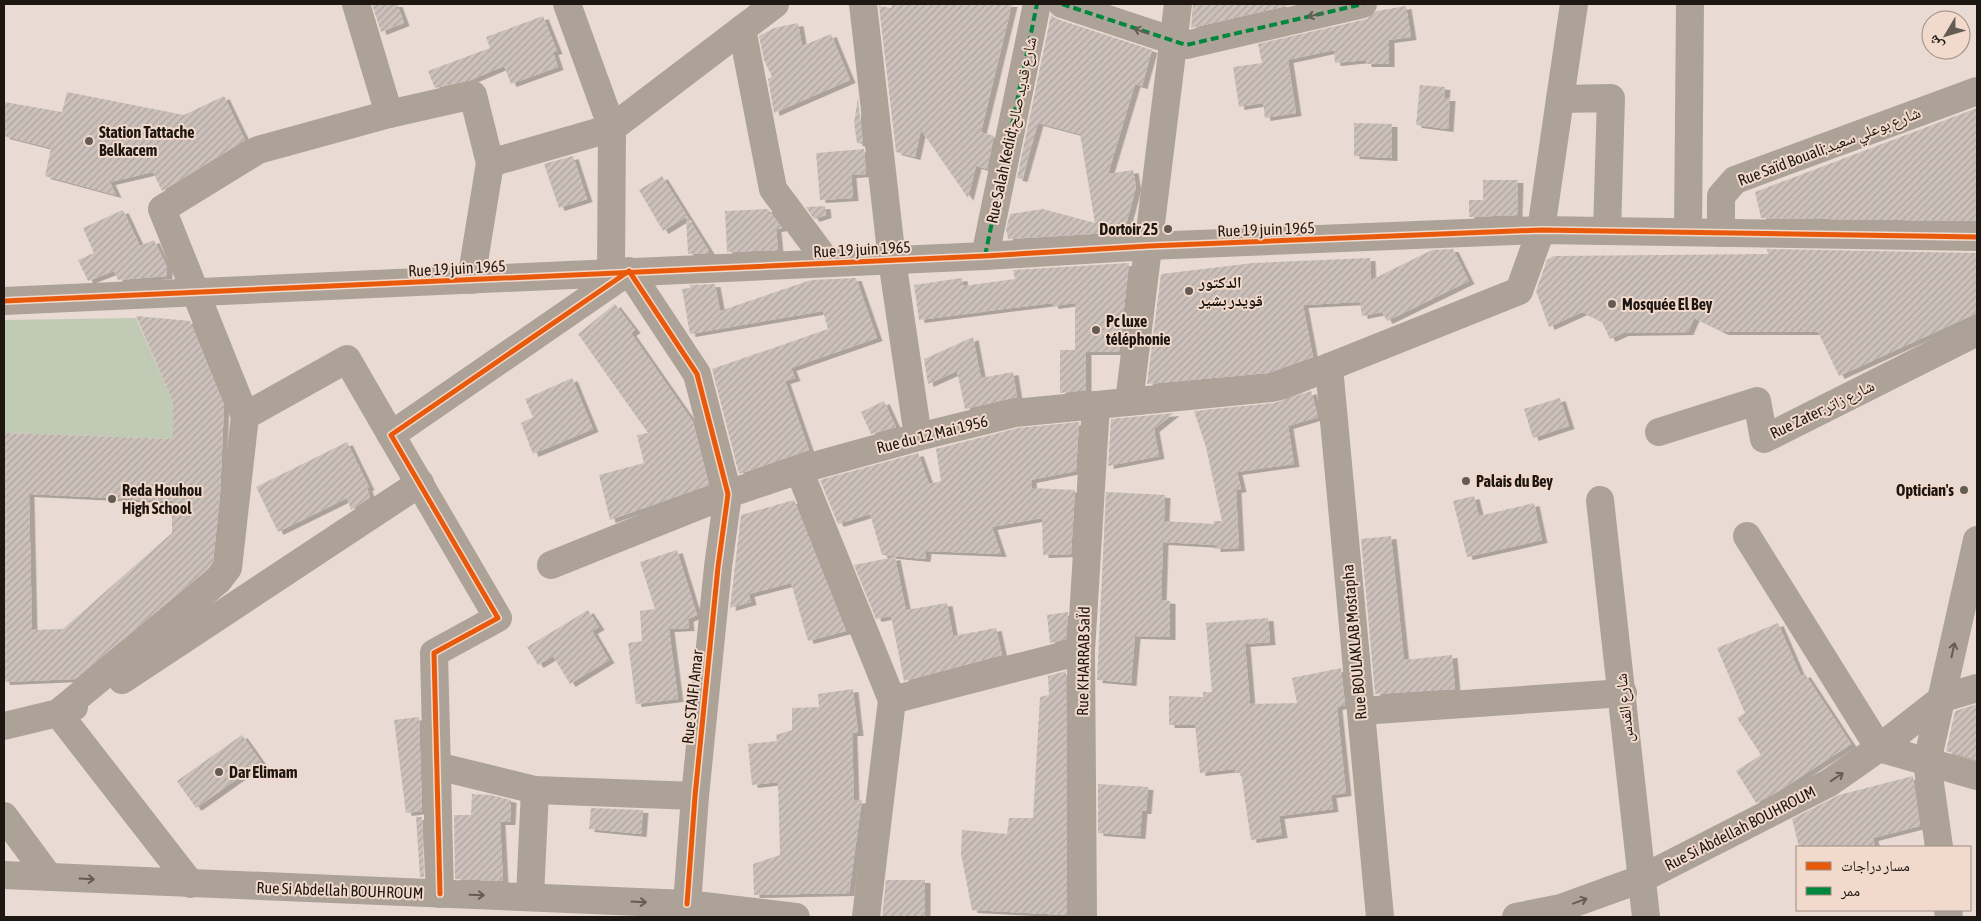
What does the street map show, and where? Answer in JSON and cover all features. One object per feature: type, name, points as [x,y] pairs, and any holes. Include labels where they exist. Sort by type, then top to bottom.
[{"type":"street","points":[[356,4],[389,114]]},
{"type":"street","points":[[567,4],[612,128],[620,272],[697,374],[728,494]]},
{"type":"street","points":[[490,163],[612,128],[775,4]]},
{"type":"street","points":[[862,4],[892,260],[918,437]]},
{"type":"street","name":"Rue Salah Kedid;شارع قديد صالح","points":[[984,256],[1037,4]]},
{"type":"street","points":[[1062,4],[1186,45],[1363,4]]},
{"type":"street","points":[[1129,402],[1178,4]]},
{"type":"street","name":"Rue du 12 Mai 1956","points":[[551,565],[728,494],[800,470],[918,437],[1014,413],[1271,388],[1329,367],[1519,291],[1541,230],[1574,4]]},
{"type":"street","points":[[1688,232],[1690,4]]},
{"type":"street","points":[[742,29],[773,189],[828,263]]},
{"type":"street","name":"Rue Saïd Bouali;شارع بوعلي سعيد","points":[[1721,233],[1721,196],[1729,184],[1735,180],[1977,91]]},
{"type":"street","points":[[58,713],[218,581],[228,568],[245,416],[162,210],[258,150],[389,114],[473,95],[490,163],[471,280]]},
{"type":"street","points":[[1560,99],[1611,98],[1607,231]]},
{"type":"street","name":"Rue 19 juin 1965","points":[[4,301],[984,256],[1149,246],[1541,230],[1977,237]]},
{"type":"street","points":[[391,434],[620,272]]},
{"type":"street","name":"Rue Zater;شارع زاتر","points":[[1659,432],[1757,401],[1764,439],[1977,332]]},
{"type":"street","points":[[245,416],[347,359],[498,618],[434,653],[440,894]]},
{"type":"street","name":"Rue BOULAKLAB Mostapha","points":[[1329,367],[1380,917]]},
{"type":"street","name":"Rue KHARRAB SaÏd","points":[[1083,917],[1081,651],[1096,406]]},
{"type":"street","points":[[800,470],[892,700],[866,917]]},
{"type":"street","points":[[4,726],[58,713],[93,699],[420,483]]},
{"type":"street","name":"Rue STAIFI Amar","points":[[687,904],[695,796],[718,567],[728,494]]},
{"type":"street","name":"شارع القدس","points":[[1600,500],[1646,917]]},
{"type":"street","points":[[1747,536],[1879,748],[1977,776]]},
{"type":"street","points":[[1939,846],[1927,762],[1943,698],[1977,540]]},
{"type":"street","points":[[892,700],[1081,651]]},
{"type":"street","points":[[1943,698],[1977,688]]},
{"type":"street","points":[[1361,711],[1622,693]]},
{"type":"street","name":"Rue Si Abdellah BOUHROUM","points":[[1516,917],[1562,908],[1641,879],[1828,783],[1879,748],[1943,698]]},
{"type":"street","points":[[58,713],[192,884]]},
{"type":"street","points":[[437,766],[534,790],[695,796]]},
{"type":"street","points":[[530,896],[534,790]]},
{"type":"street","points":[[4,816],[49,877]]},
{"type":"street","name":"Rue Si Abdellah BOUHROUM","points":[[4,875],[687,904],[796,917]]},
{"type":"green space","points":[[136,318],[173,402],[173,439],[4,433],[4,320]]},
{"type":"building","points":[[372,4],[397,4],[404,23],[381,32]]},
{"type":"building","points":[[892,4],[1012,4],[981,132],[994,136],[987,169],[976,166],[968,198],[921,130],[915,157],[896,152],[879,6],[891,8]]},
{"type":"building","points":[[1193,4],[1295,4],[1191,28]]},
{"type":"building","points":[[1406,6],[1411,37],[1389,40],[1389,64],[1366,64],[1366,60],[1335,63],[1334,50],[1288,60],[1296,113],[1265,118],[1263,103],[1239,107],[1233,67],[1262,63],[1258,44],[1367,19],[1377,11]]},
{"type":"building","points":[[1051,15],[1057,19],[1152,50],[1142,86],[1135,84],[1108,174],[1133,170],[1136,187],[1124,232],[1008,239],[1006,229],[1010,214],[1043,209],[1095,223],[1080,134],[1038,123],[1022,179],[1017,178]]},
{"type":"building","points":[[543,16],[557,51],[553,52],[558,67],[511,84],[504,66],[471,80],[435,88],[428,71],[490,48],[486,37]]},
{"type":"building","points":[[798,23],[802,46],[831,34],[850,80],[774,113],[768,79],[772,77],[764,60],[759,36],[774,28]]},
{"type":"building","points":[[1420,85],[1445,87],[1444,98],[1450,98],[1448,129],[1416,125]]},
{"type":"building","name":"Station Tattache Belkacem","points":[[67,92],[184,115],[224,96],[245,140],[162,191],[153,172],[110,182],[116,195],[45,176],[51,148],[4,136],[4,102],[62,112]]},
{"type":"building","points":[[858,98],[863,144],[857,143],[854,123]]},
{"type":"building","points":[[1977,108],[1977,221],[1761,218],[1755,192]]},
{"type":"building","points":[[1354,123],[1392,124],[1392,158],[1354,156]]},
{"type":"building","points":[[864,149],[866,174],[851,175],[853,198],[820,200],[816,153]]},
{"type":"building","points":[[573,156],[587,199],[559,208],[544,164]]},
{"type":"building","points":[[662,176],[709,253],[688,254],[686,217],[663,231],[639,190]]},
{"type":"building","points":[[1483,180],[1518,180],[1517,215],[1469,217],[1469,200],[1483,200]]},
{"type":"building","points":[[825,206],[826,215],[814,219],[806,207]]},
{"type":"building","points":[[768,209],[782,228],[776,229],[778,250],[727,252],[725,211]]},
{"type":"building","points":[[123,210],[140,246],[154,240],[167,267],[167,276],[118,280],[114,271],[88,281],[78,260],[94,253],[83,228]]},
{"type":"building","points":[[1453,249],[1469,281],[1387,321],[1382,312],[1362,316],[1360,302],[1303,305],[1313,357],[1268,373],[1147,384],[1161,274],[1253,263],[1370,258],[1371,280],[1432,250]]},
{"type":"building","points":[[1767,249],[1977,253],[1977,313],[1839,376],[1818,332],[1723,332],[1694,318],[1688,332],[1623,333],[1610,339],[1602,322],[1582,312],[1549,327],[1536,291],[1547,260],[1554,256],[1768,254]]},
{"type":"building","points":[[1129,263],[1119,352],[1086,352],[1086,390],[1060,393],[1060,350],[1075,350],[1075,303],[1053,306],[1052,303],[919,320],[914,285],[962,278],[963,286],[1015,279],[1013,270]]},
{"type":"building","points":[[856,278],[877,338],[791,368],[795,378],[785,381],[809,450],[739,474],[712,369],[828,329],[823,311],[690,334],[682,289],[690,288],[690,285],[715,284],[720,311],[811,280]]},
{"type":"building","points":[[615,304],[635,330],[631,333],[693,422],[709,485],[610,520],[599,475],[644,463],[637,435],[648,433],[578,334]]},
{"type":"building","points":[[136,316],[190,321],[224,405],[220,495],[213,562],[208,569],[75,679],[4,682],[4,433],[173,439],[173,402]],"holes":[[[29,494],[172,501],[172,533],[63,629],[32,630]]]},
{"type":"building","points":[[973,337],[981,378],[1013,372],[1017,397],[965,409],[957,371],[928,384],[924,359]]},
{"type":"building","points":[[572,378],[593,429],[533,454],[521,423],[533,417],[525,399]]},
{"type":"building","points":[[1311,391],[1318,417],[1288,426],[1294,464],[1237,472],[1241,489],[1236,490],[1239,548],[1215,549],[1215,545],[1163,542],[1161,600],[1170,601],[1170,637],[1135,636],[1131,683],[1097,680],[1106,492],[1165,495],[1164,521],[1214,524],[1214,521],[1222,521],[1206,447],[1194,411],[1274,403]]},
{"type":"building","points":[[1560,398],[1569,426],[1533,438],[1524,409]]},
{"type":"building","points":[[884,401],[896,427],[871,434],[861,412]]},
{"type":"building","points":[[1174,413],[1154,429],[1159,456],[1108,466],[1111,419]]},
{"type":"building","points":[[1079,422],[1076,471],[1031,480],[1032,488],[1075,490],[1071,554],[1043,555],[1042,518],[992,527],[1001,554],[926,551],[925,559],[882,555],[870,514],[838,524],[820,480],[918,453],[929,484],[941,481],[936,449],[1018,428]]},
{"type":"building","points":[[347,442],[369,487],[367,488],[370,497],[351,510],[347,498],[278,532],[256,487]]},
{"type":"building","points":[[1474,496],[1479,516],[1534,503],[1542,540],[1467,557],[1453,501]]},
{"type":"building","points":[[794,500],[846,631],[808,641],[791,583],[749,594],[751,602],[730,608],[741,515]]},
{"type":"building","points":[[1391,536],[1404,660],[1452,655],[1455,689],[1375,694],[1361,539]]},
{"type":"building","points":[[677,550],[697,615],[688,619],[689,628],[669,629],[678,699],[636,704],[628,643],[642,641],[640,611],[655,609],[640,562]]},
{"type":"building","points":[[895,557],[906,610],[947,603],[953,636],[996,628],[1002,655],[904,681],[891,616],[876,619],[854,565]]},
{"type":"building","points":[[588,610],[599,627],[592,631],[609,660],[570,684],[553,656],[538,665],[527,647]]},
{"type":"building","points":[[1068,612],[1066,639],[1050,643],[1047,615]]},
{"type":"building","points":[[1268,618],[1270,642],[1245,644],[1250,704],[1297,703],[1292,678],[1341,668],[1345,705],[1337,707],[1346,793],[1331,795],[1333,809],[1279,816],[1282,835],[1251,840],[1241,773],[1235,773],[1235,769],[1200,773],[1195,725],[1169,725],[1169,696],[1203,697],[1203,692],[1212,692],[1206,623]]},
{"type":"building","points":[[1778,623],[1801,676],[1805,674],[1851,744],[1779,791],[1756,803],[1736,771],[1761,755],[1737,718],[1745,713],[1717,648]]},
{"type":"building","points":[[1066,671],[1067,915],[972,910],[961,854],[962,830],[1007,834],[1009,818],[1033,818],[1040,697],[1049,695],[1048,676]]},
{"type":"building","points":[[853,689],[858,733],[852,733],[854,801],[862,800],[849,893],[754,895],[753,864],[780,855],[778,782],[752,785],[748,744],[777,741],[776,735],[792,730],[792,708],[819,707],[818,694]]},
{"type":"building","points":[[1977,704],[1977,760],[1946,751],[1955,711]]},
{"type":"building","points":[[419,717],[422,811],[406,813],[394,720]]},
{"type":"building","name":"Dar Elimam","points":[[242,735],[261,762],[196,808],[177,781]]},
{"type":"building","points":[[1913,776],[1920,826],[1873,838],[1875,846],[1799,846],[1792,819],[1839,795]]},
{"type":"building","points":[[1098,784],[1148,787],[1146,811],[1142,811],[1140,836],[1098,833]]},
{"type":"building","points":[[472,794],[491,795],[511,800],[510,822],[500,822],[503,881],[455,879],[454,815],[471,815]]},
{"type":"building","points":[[591,808],[643,810],[641,834],[589,829]]},
{"type":"building","points":[[416,817],[422,817],[424,877],[420,877]]},
{"type":"building","points":[[886,880],[925,880],[925,917],[882,917]]},
{"type":"marked path","points":[[985,256],[1037,4]]},
{"type":"marked path","points":[[1062,4],[1186,45],[1363,4]]},
{"type":"cycle path","points":[[4,301],[985,256],[1149,246],[1541,230],[1977,237]]},
{"type":"cycle path","points":[[440,894],[434,653],[498,618],[391,435],[629,271],[697,374],[728,494],[718,567],[695,796],[687,904]]},
{"type":"place","name":"Station Tattache Belkacem","points":[[89,141]]},
{"type":"place","name":"Dortoir 25","points":[[1168,229]]},
{"type":"place","name":"الدكتور قويدر بشير","points":[[1189,291]]},
{"type":"place","name":"Mosquée El Bey","points":[[1612,304]]},
{"type":"place","name":"Pc luxe téléphonie","points":[[1096,330]]},
{"type":"place","name":"Palais du Bey","points":[[1466,481]]},
{"type":"place","name":"Optician's","points":[[1964,490]]},
{"type":"place","name":"Reda Houhou High School","points":[[112,499]]},
{"type":"place","name":"Dar Elimam","points":[[219,772]]}]
